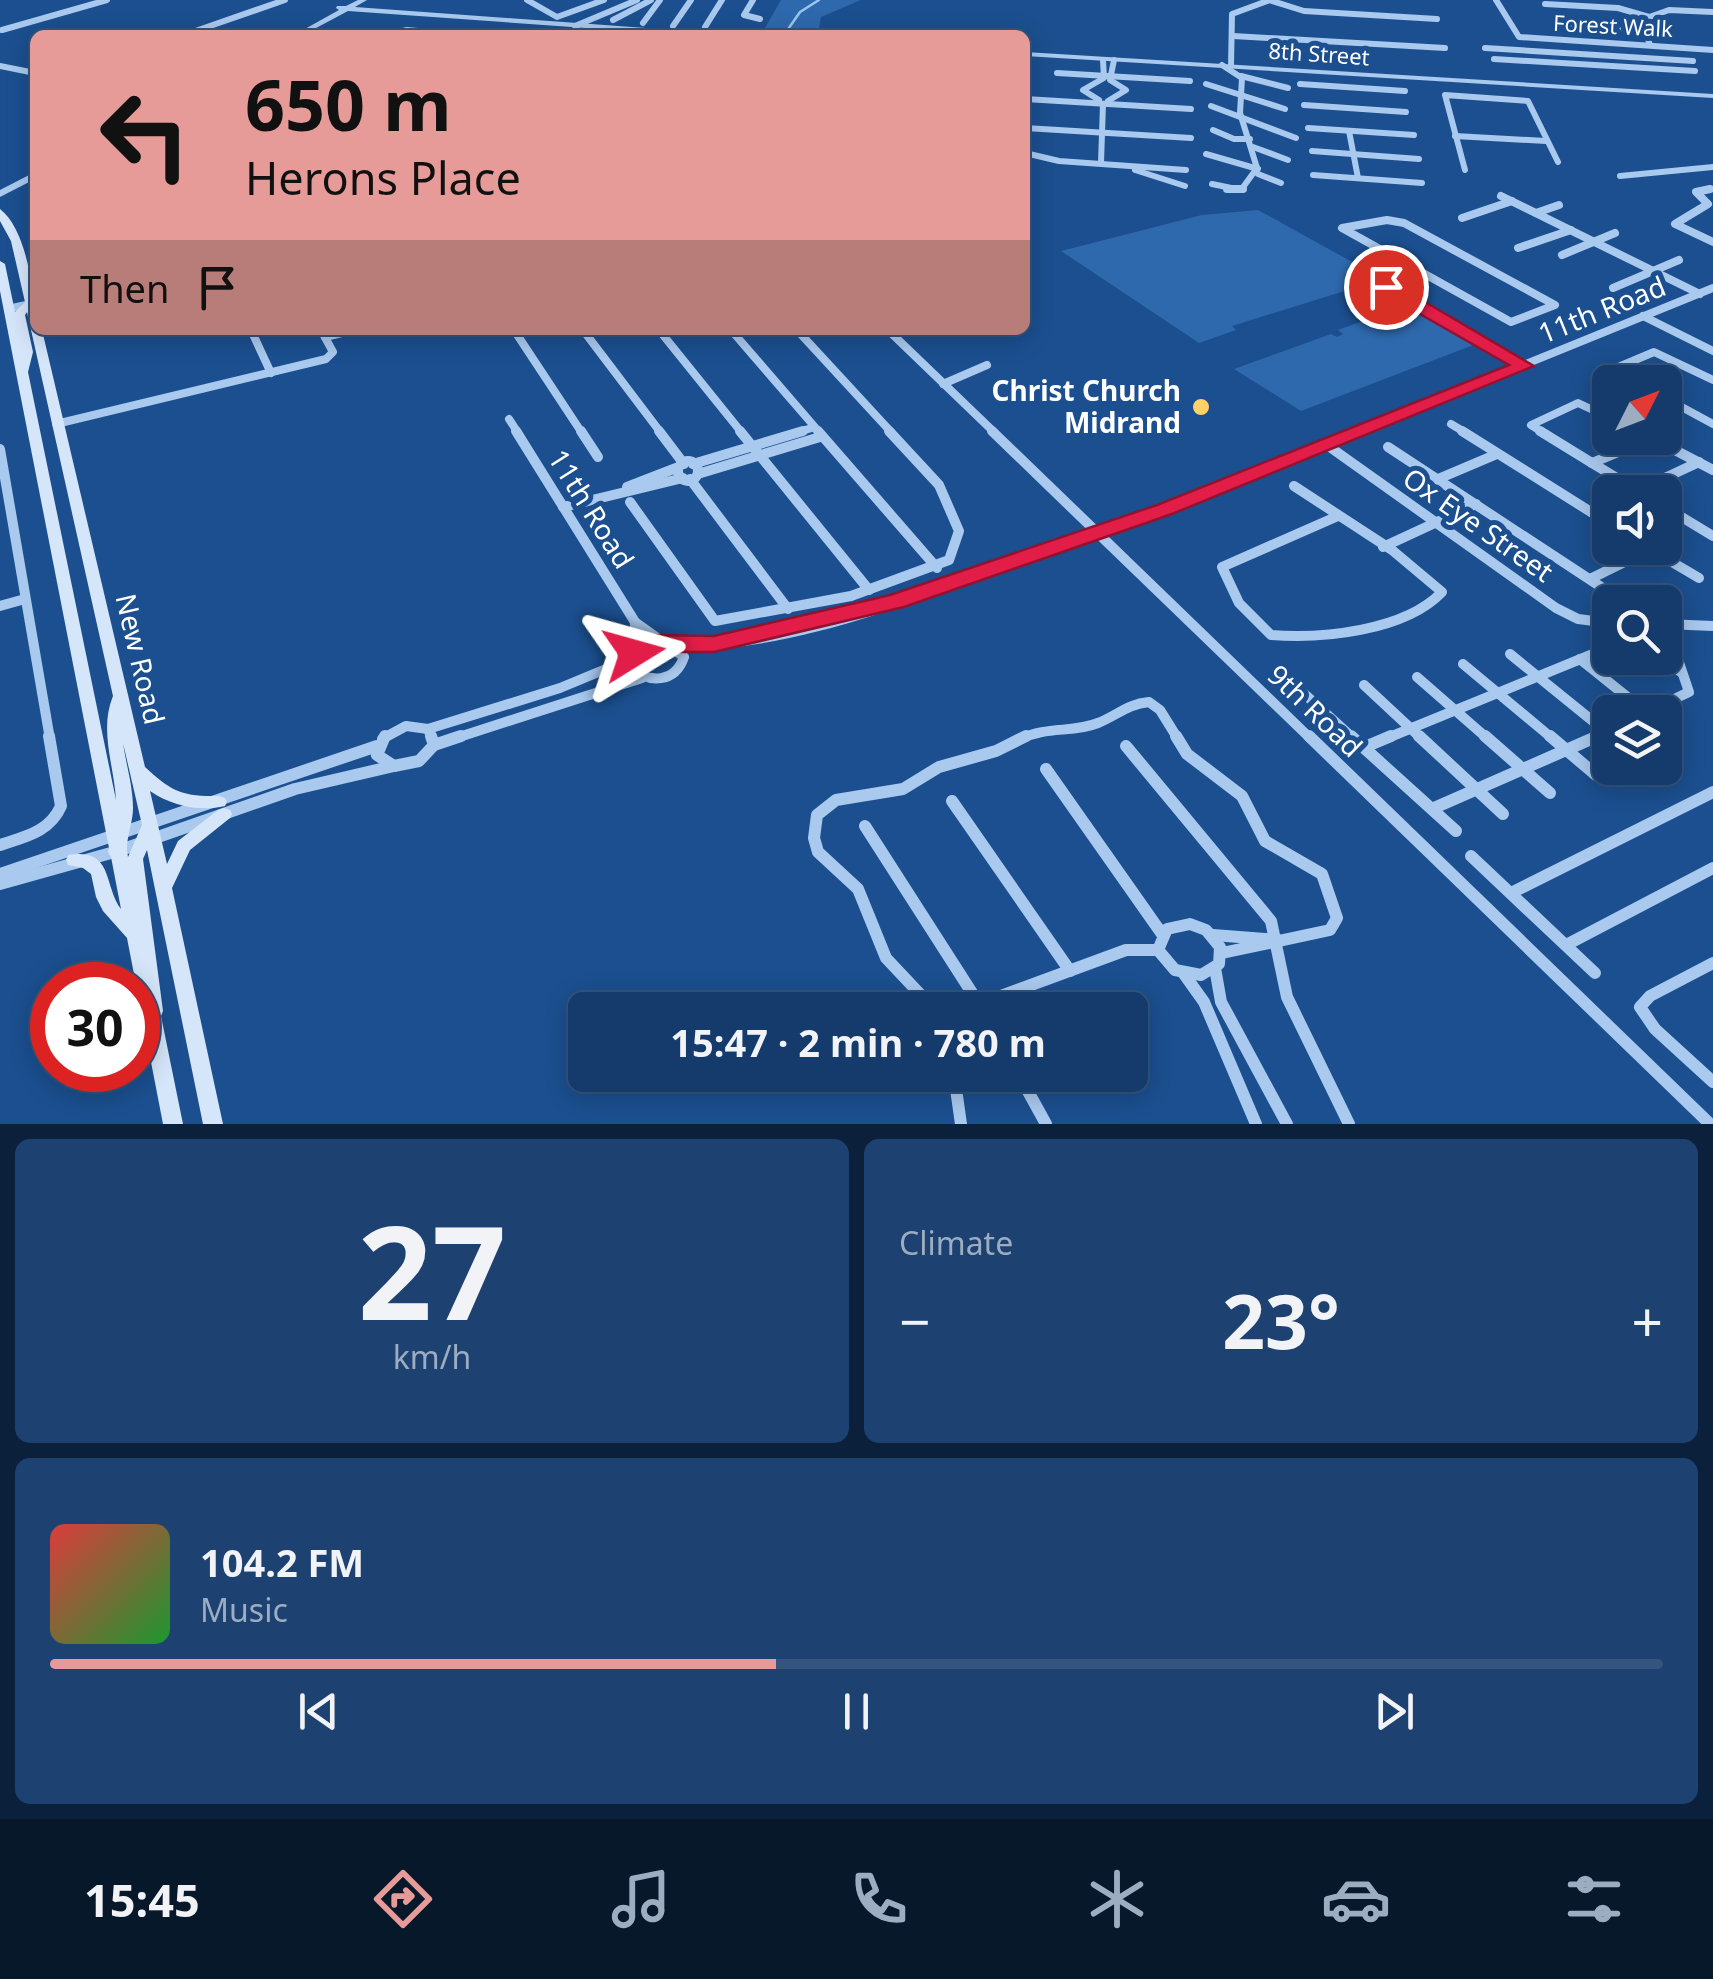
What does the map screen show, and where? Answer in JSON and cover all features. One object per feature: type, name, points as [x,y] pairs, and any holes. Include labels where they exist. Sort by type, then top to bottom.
[{"type":"main road","name":"New Road","points":[[0,212],[13,232],[30,296]]},
{"type":"main road","name":"New Road","points":[[0,264],[21,375],[132,839],[163,889],[213,1124]]},
{"type":"main road","points":[[21,375],[27,352],[19,314],[30,306]]},
{"type":"main road","name":"New Road","points":[[38,335],[136,766],[131,932],[138,962]]},
{"type":"main road","points":[[120,694],[112,720],[150,962]]},
{"type":"main road","points":[[136,766],[166,796],[185,804],[222,808]]},
{"type":"main road","points":[[163,889],[184,846],[222,808]]},
{"type":"main road","points":[[74,860],[99,868],[108,904],[131,932]]},
{"type":"main road","name":"New Road","points":[[160,1065],[173,1124]]},
{"type":"street","points":[[0,30],[107,0]]},
{"type":"street","points":[[199,30],[286,0]]},
{"type":"street","points":[[303,30],[355,0]]},
{"type":"street","points":[[340,10],[364,0]]},
{"type":"street","points":[[527,0],[555,17],[605,0],[628,2]]},
{"type":"street","points":[[570,0],[584,8]]},
{"type":"street","points":[[612,20],[651,0]]},
{"type":"street","points":[[643,24],[660,0]]},
{"type":"street","points":[[673,26],[691,0]]},
{"type":"street","points":[[705,27],[722,0]]},
{"type":"street","points":[[754,0],[744,16],[760,20]]},
{"type":"street","points":[[1288,88],[1241,76],[1227,66],[1233,36],[1232,14],[1270,0],[1304,11],[1436,19]]},
{"type":"street","name":"Forest Walk","points":[[1496,0],[1514,35],[1713,48]]},
{"type":"street","points":[[1689,0],[1698,11]]},
{"type":"street","points":[[575,26],[628,2]]},
{"type":"street","points":[[1545,4],[1618,8],[1649,16]]},
{"type":"street","points":[[340,10],[637,30]]},
{"type":"street","points":[[1650,45],[1640,21],[1649,16],[1669,10],[1713,12]]},
{"type":"street","points":[[575,26],[578,30]]},
{"type":"street","points":[[1561,26],[1642,30]]},
{"type":"street","points":[[1233,36],[1445,48]]},
{"type":"street","points":[[1590,42],[1601,65]]},
{"type":"street","points":[[1485,48],[1693,60]]},
{"type":"street","name":"8th Street","points":[[1030,54],[1713,95]]},
{"type":"street","points":[[1494,59],[1695,71]]},
{"type":"street","points":[[1107,77],[1109,60]]},
{"type":"street","points":[[3,66],[30,72]]},
{"type":"street","points":[[1057,73],[1190,81]]},
{"type":"street","points":[[1348,74],[1352,88]]},
{"type":"street","points":[[1212,184],[1248,188],[1258,171],[1252,143],[1240,116],[1241,76]]},
{"type":"street","points":[[1103,104],[1126,93],[1107,77]]},
{"type":"street","points":[[1103,104],[1083,90],[1107,77]]},
{"type":"street","points":[[1453,80],[1458,93]]},
{"type":"street","points":[[1206,84],[1285,109]]},
{"type":"street","points":[[1300,84],[1405,92]]},
{"type":"street","points":[[1335,87],[1338,108]]},
{"type":"street","points":[[1465,170],[1443,98],[1458,93],[1528,100],[1558,162]]},
{"type":"street","points":[[1030,98],[1191,109]]},
{"type":"street","points":[[1101,164],[1103,104]]},
{"type":"street","points":[[1211,106],[1296,138]]},
{"type":"street","points":[[1304,106],[1406,112]]},
{"type":"street","points":[[1377,111],[1385,133]]},
{"type":"street","points":[[1030,128],[1192,138]]},
{"type":"street","points":[[1308,128],[1414,134]]},
{"type":"street","points":[[1213,130],[1288,160]]},
{"type":"street","points":[[1349,131],[1358,178]]},
{"type":"street","points":[[1455,136],[1546,142]]},
{"type":"street","points":[[1312,152],[1419,159]]},
{"type":"street","points":[[1030,153],[1053,160],[1186,170]]},
{"type":"street","points":[[1206,154],[1281,183]]},
{"type":"street","points":[[1120,165],[1184,186]]},
{"type":"street","points":[[1620,176],[1711,169]]},
{"type":"street","points":[[1313,175],[1422,183]]},
{"type":"street","points":[[0,197],[30,181]]},
{"type":"street","points":[[1713,188],[1696,192],[1708,204],[1675,224],[1713,242]]},
{"type":"street","points":[[1501,196],[1700,294]]},
{"type":"street","points":[[1462,218],[1512,201]]},
{"type":"street","points":[[1536,213],[1559,205]]},
{"type":"street","points":[[1387,220],[1404,224],[1555,305],[1511,322],[1416,272],[1346,232],[1343,226],[1387,220]]},
{"type":"street","points":[[1518,248],[1571,230]]},
{"type":"street","points":[[1562,255],[1614,234]]},
{"type":"street","points":[[1614,288],[1679,260]]},
{"type":"street","points":[[1388,286],[1416,272]]},
{"type":"street","points":[[1388,286],[1426,277]]},
{"type":"street","points":[[1388,286],[1524,366]]},
{"type":"street","name":"11th Road","points":[[508,419],[635,622],[667,644],[714,644],[868,610],[1098,534],[1713,288]]},
{"type":"street","points":[[8,309],[30,304]]},
{"type":"street","points":[[1643,316],[1713,352]]},
{"type":"street","points":[[253,335],[271,373]]},
{"type":"street","points":[[56,424],[331,357],[323,335]]},
{"type":"street","points":[[517,335],[598,457]]},
{"type":"street","points":[[588,335],[788,610]]},
{"type":"street","points":[[663,335],[869,590]]},
{"type":"street","points":[[735,335],[820,438],[937,568]]},
{"type":"street","points":[[630,502],[709,618],[722,622],[869,590],[937,568],[949,560],[959,538],[942,490],[802,335]]},
{"type":"street","name":"9th Road","points":[[893,335],[1710,1124]]},
{"type":"street","points":[[1623,365],[1654,352],[1681,365]]},
{"type":"street","points":[[944,384],[987,365]]},
{"type":"street","points":[[1682,365],[1713,380]]},
{"type":"street","points":[[1592,410],[1578,403],[1531,425],[1611,475]]},
{"type":"street","points":[[1682,407],[1713,424]]},
{"type":"street","points":[[1451,424],[1592,513]]},
{"type":"street","points":[[564,507],[758,450],[812,428]]},
{"type":"street","points":[[758,450],[820,438]]},
{"type":"street","name":"Ox Eye Street","points":[[1327,445],[1569,616],[1592,620]]},
{"type":"street","points":[[1388,447],[1599,585]]},
{"type":"street","points":[[0,449],[61,806],[54,820],[41,830],[0,845]]},
{"type":"street","points":[[1682,452],[1713,470]]},
{"type":"street","points":[[1438,480],[1497,454]]},
{"type":"street","points":[[1592,463],[1609,455]]},
{"type":"street","points":[[1674,475],[1700,462]]},
{"type":"street","points":[[1294,486],[1384,546],[1438,586],[1440,596],[1405,618],[1271,635],[1239,603],[1222,567],[1338,516]]},
{"type":"street","points":[[1384,546],[1476,504]]},
{"type":"street","points":[[1682,518],[1713,536]]},
{"type":"street","points":[[1701,529],[1713,523]]},
{"type":"street","points":[[1590,579],[1617,565]]},
{"type":"street","points":[[1677,565],[1699,578]]},
{"type":"street","points":[[0,606],[24,600]]},
{"type":"street","points":[[635,622],[632,656],[635,674],[643,678]]},
{"type":"street","points":[[1682,625],[1713,626]]},
{"type":"street","points":[[0,884],[222,808],[376,746],[392,730],[417,725],[428,729],[560,688],[667,644],[684,657],[683,665]]},
{"type":"street","name":"11th Road","points":[[434,745],[643,678],[667,678],[714,644]]},
{"type":"street","points":[[1510,654],[1592,720]]},
{"type":"street","points":[[1365,747],[1592,654]]},
{"type":"street","points":[[1580,659],[1626,695]]},
{"type":"street","points":[[1463,664],[1592,772]]},
{"type":"street","points":[[1682,673],[1688,694],[1682,697]]},
{"type":"street","points":[[1417,677],[1550,793]]},
{"type":"street","points":[[1364,685],[1503,814]]},
{"type":"street","points":[[1299,689],[1456,830]]},
{"type":"street","points":[[918,992],[886,958],[858,889],[818,852],[814,838],[817,815],[836,800],[903,789],[939,767],[996,751],[1040,729],[1104,722],[1136,702],[1149,702],[1160,710],[1188,754],[1236,790],[1265,841],[1312,868],[1329,886],[1335,925],[1323,934],[1222,952]]},
{"type":"street","points":[[222,808],[345,774],[419,761],[434,745],[428,729]]},
{"type":"street","points":[[1434,808],[1592,740]]},
{"type":"street","points":[[376,746],[383,762],[394,766]]},
{"type":"street","points":[[1126,746],[1266,914],[1279,941],[1288,997],[1348,1124]]},
{"type":"street","points":[[1046,770],[1162,934]]},
{"type":"street","points":[[1510,893],[1713,792]]},
{"type":"street","points":[[952,802],[1070,971]]},
{"type":"street","points":[[865,826],[971,992]]},
{"type":"street","points":[[0,874],[132,839]]},
{"type":"street","points":[[1471,856],[1595,972]]},
{"type":"street","points":[[1566,945],[1713,868]]},
{"type":"street","points":[[1256,1124],[1204,1002],[1184,974],[1167,964],[1158,950],[1162,934],[1174,925],[1190,924],[1213,935],[1279,941]]},
{"type":"street","points":[[1213,935],[1222,952]]},
{"type":"street","points":[[1018,992],[1132,948],[1158,950]]},
{"type":"street","points":[[1222,952],[1215,968],[1220,1002],[1287,1124]]},
{"type":"street","points":[[1713,963],[1650,996],[1640,1007],[1655,1029],[1713,1082]]},
{"type":"street","points":[[1184,974],[1201,975],[1215,968]]},
{"type":"street","points":[[956,1092],[960,1124]]},
{"type":"street","points":[[1028,1092],[1046,1124]]},
{"type":"street","points":[[1248,1106],[1274,1100]]},
{"type":"shaded area","points":[[781,0],[861,0],[821,17],[819,30],[764,30]]},
{"type":"shaded area","points":[[1258,210],[1383,279],[1232,326],[1236,330],[1199,343],[1061,251],[1202,215]]},
{"type":"shaded area","points":[[1406,305],[1476,344],[1301,411],[1234,369],[1331,334],[1337,337],[1343,334],[1338,330]]},
{"type":"waterway","points":[[787,30],[800,12],[819,0]]},
{"type":"place","name":"Christ Church Midrand","points":[[1201,407]]},
{"type":"route","points":[[634,653],[652,644],[714,644],[896,602],[1165,510],[1524,366],[1386,287]]}]
